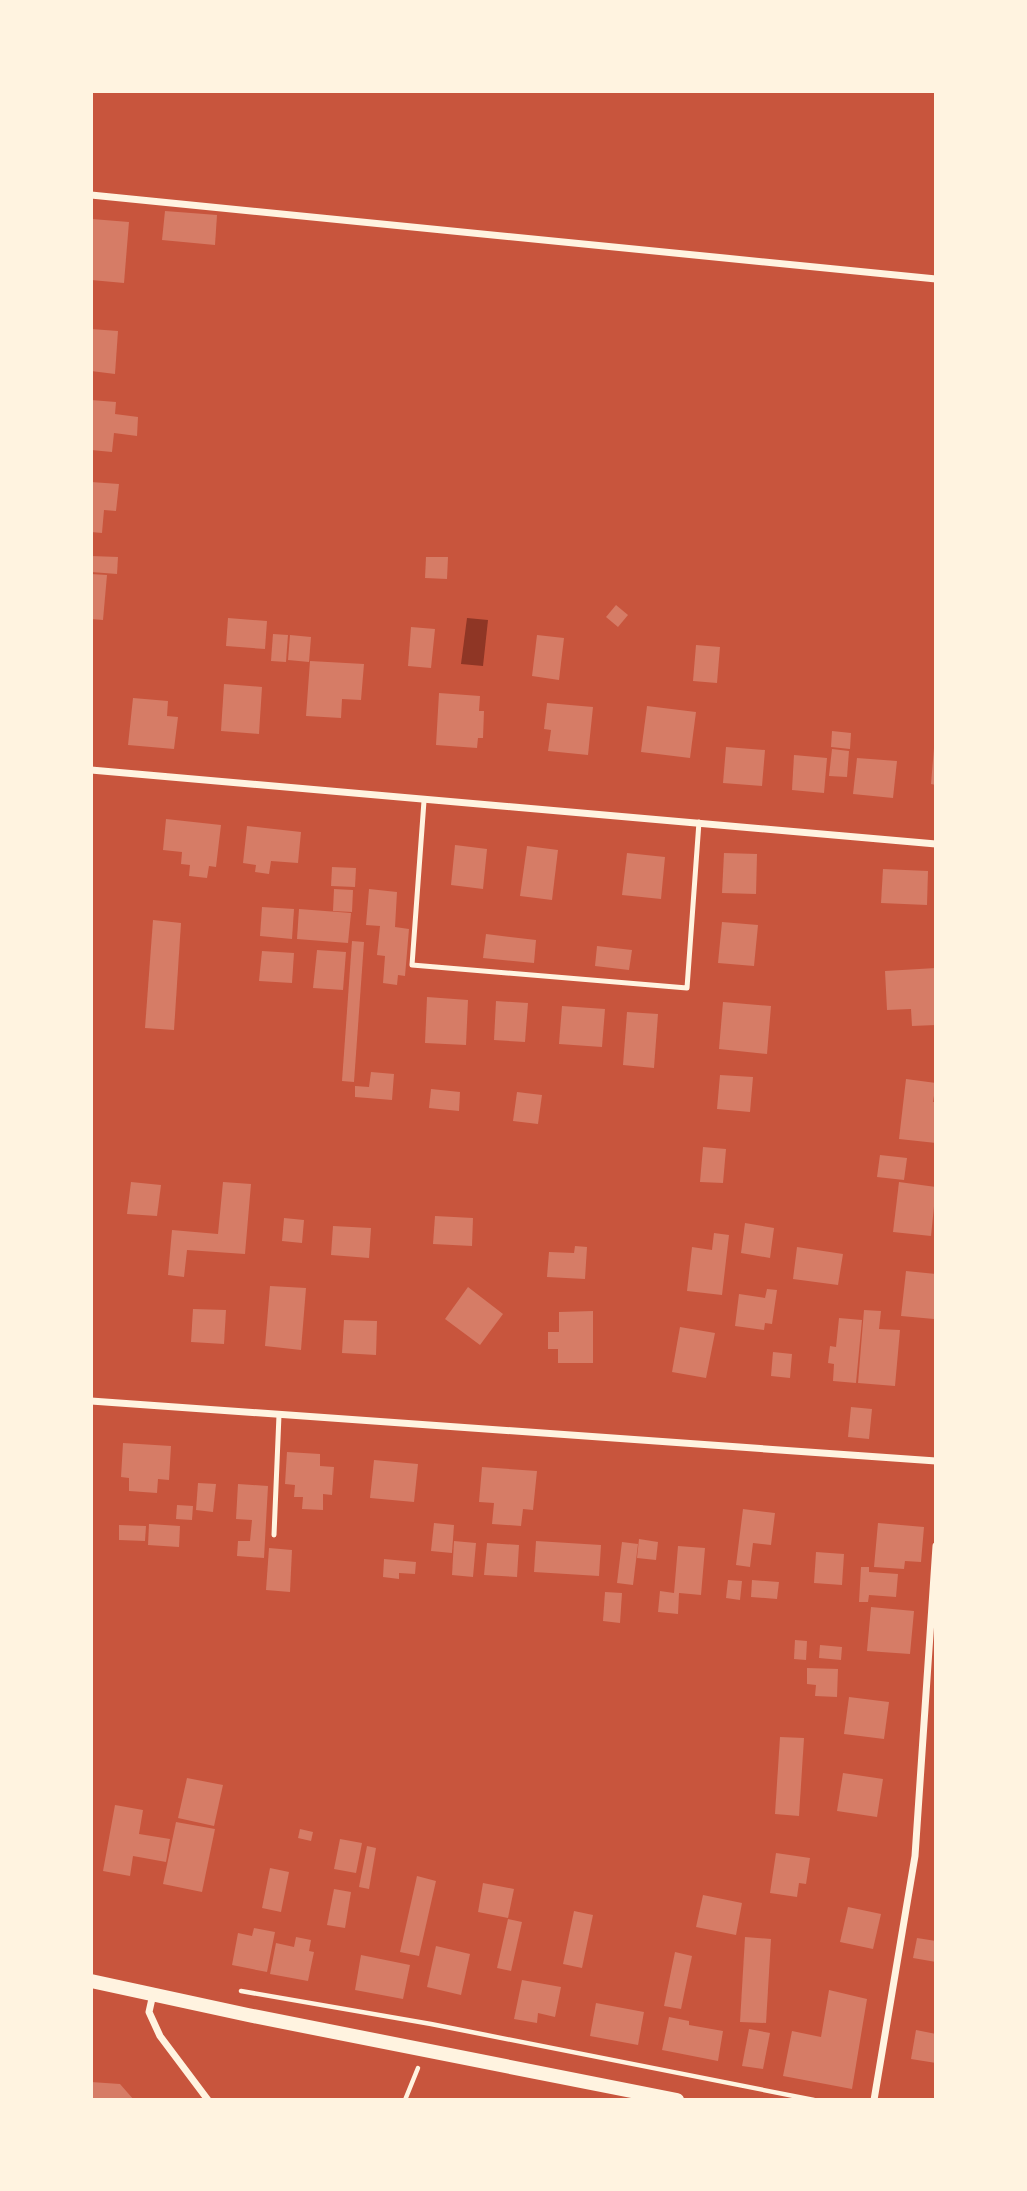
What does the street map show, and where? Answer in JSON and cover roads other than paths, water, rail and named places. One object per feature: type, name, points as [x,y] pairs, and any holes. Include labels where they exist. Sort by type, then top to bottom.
[{"type":"main road","points":[[91,1981],[677,2100]]},
{"type":"street","points":[[91,195],[936,279]]},
{"type":"street","points":[[91,771],[936,844]]},
{"type":"street","points":[[91,1401],[936,1461]]},
{"type":"street","points":[[874,2100],[915,1856],[936,1546]]},
{"type":"street","points":[[153,1994],[149,2012],[160,2036],[208,2100]]},
{"type":"lane","points":[[424,801],[412,965],[687,988],[699,822]]},
{"type":"lane","points":[[274,1535],[279,1415]]}]
